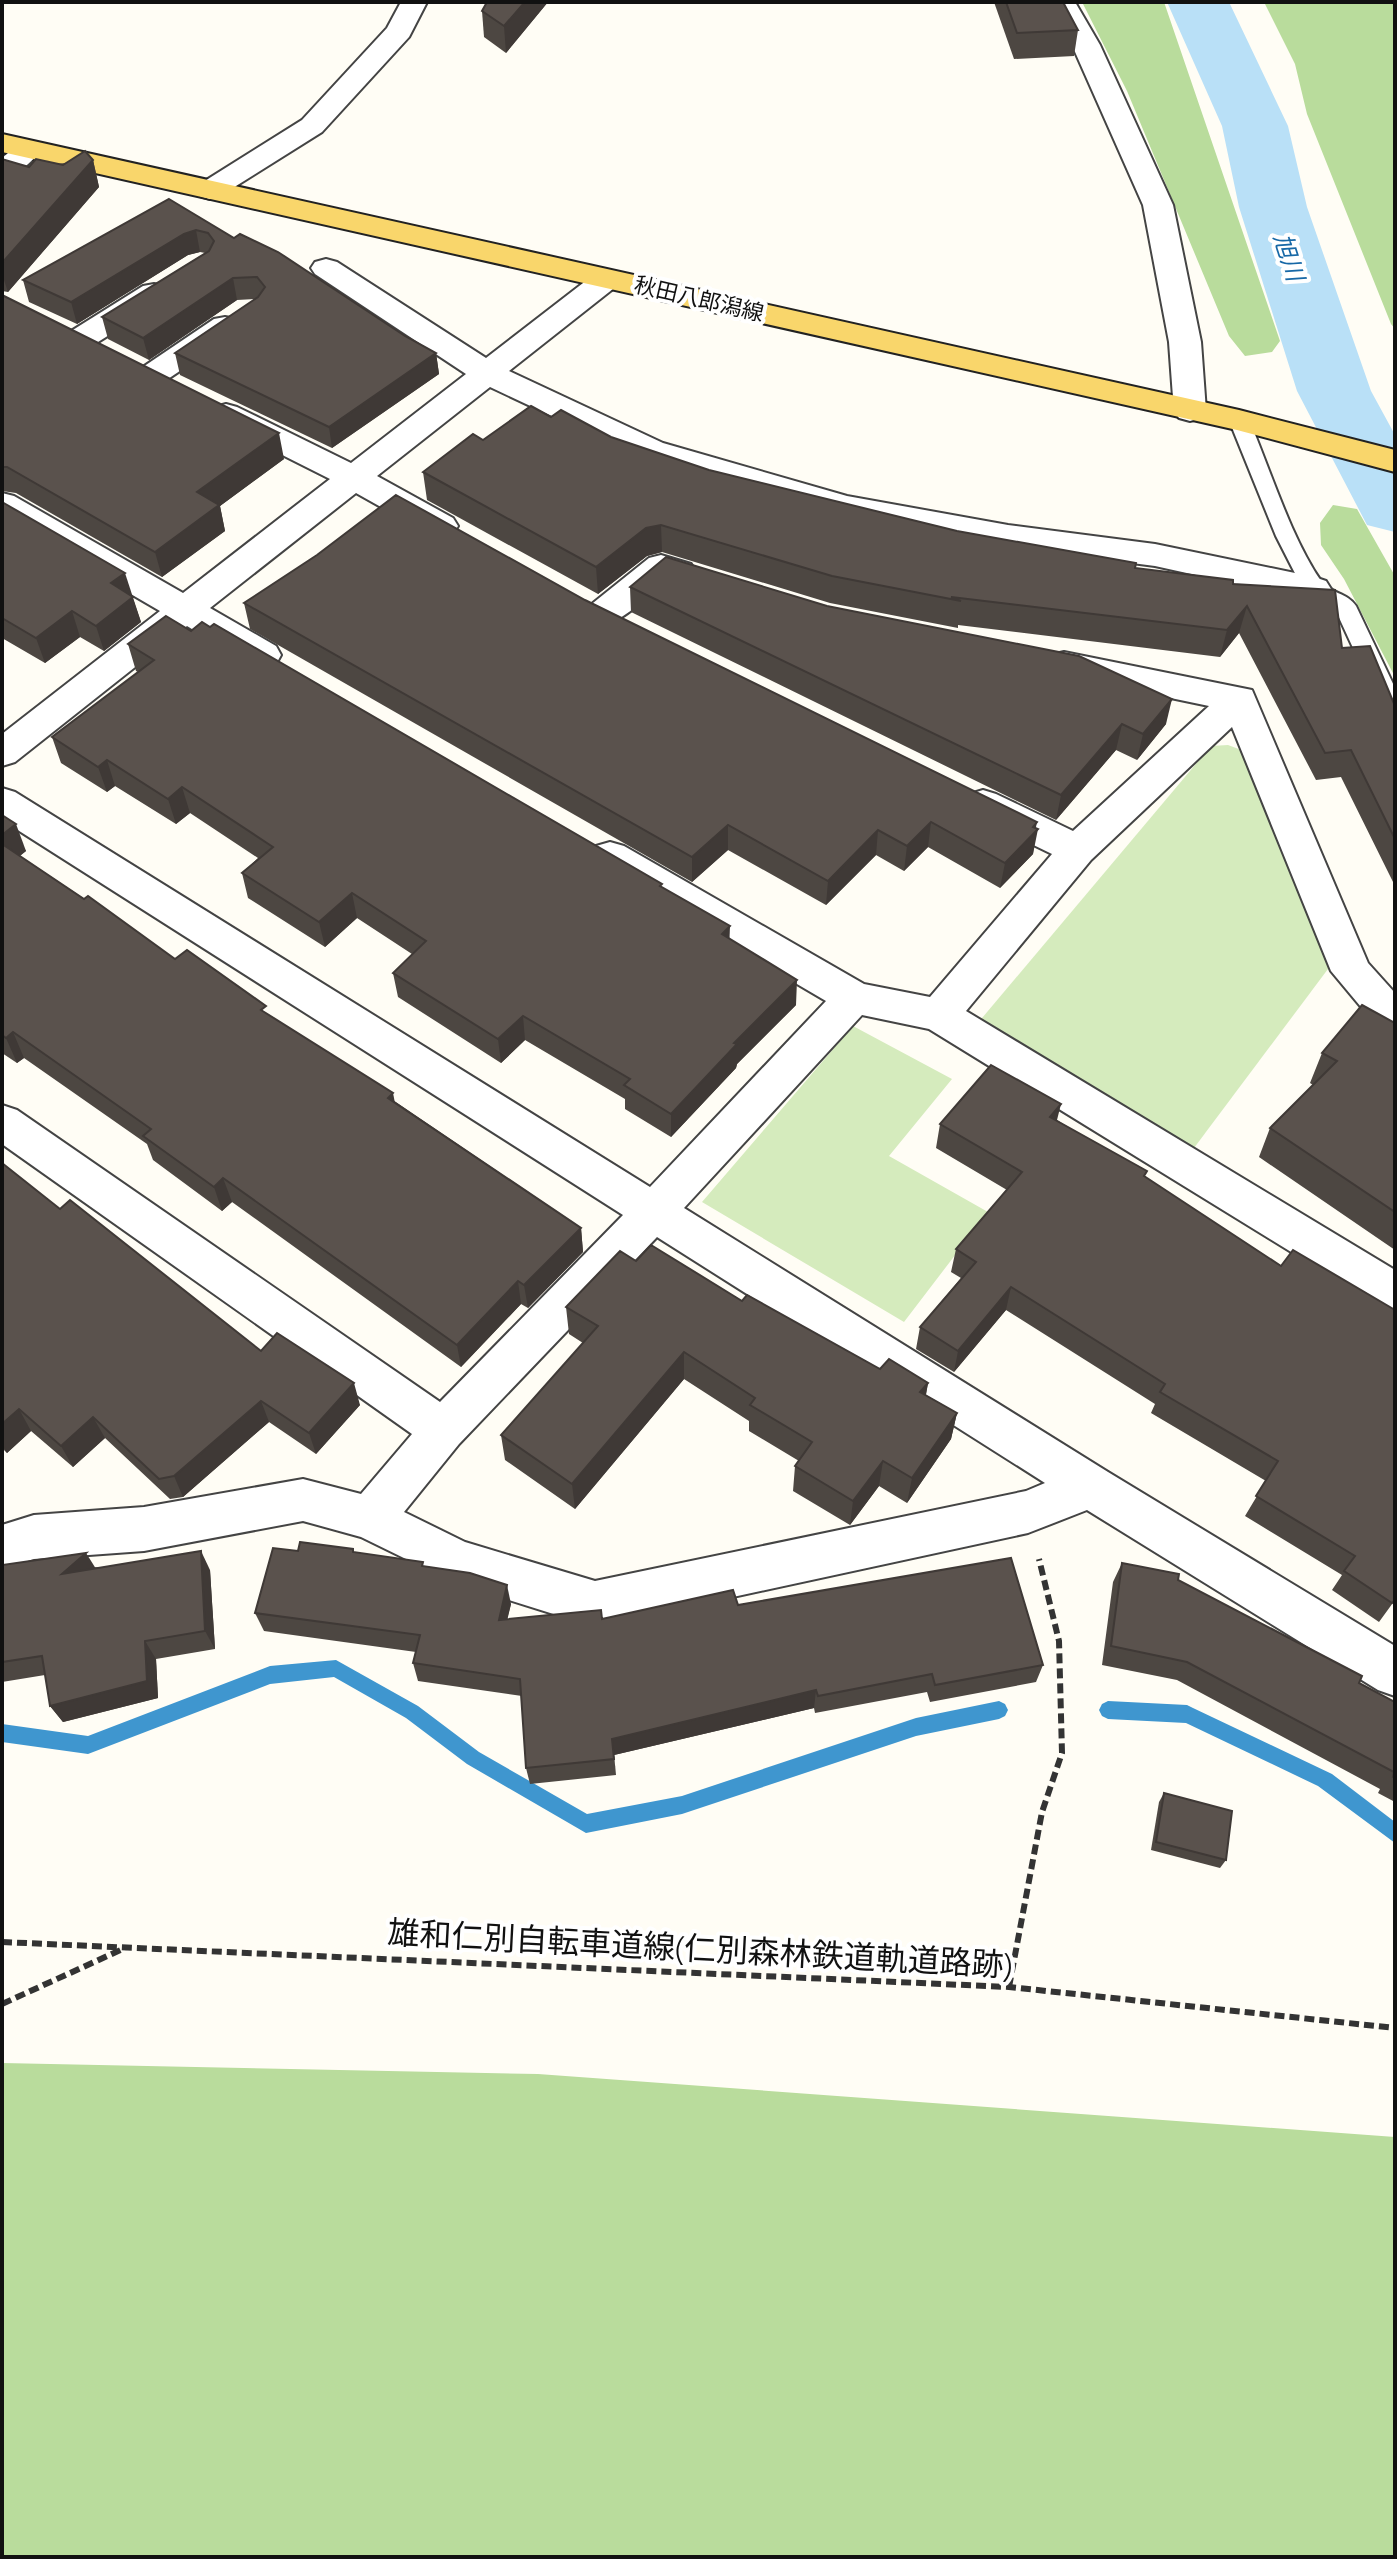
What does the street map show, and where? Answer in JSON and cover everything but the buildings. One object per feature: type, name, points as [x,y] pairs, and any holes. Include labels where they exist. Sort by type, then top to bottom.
[{"type":"main road","name":"秋田八郎潟線","points":[[15,146],[1239,420],[1395,461]]},
{"type":"street","points":[[210,190],[312,126],[399,31],[414,2]]},
{"type":"street","points":[[1062,2],[1086,45],[1158,205],[1185,342],[1190,411]]},
{"type":"street","points":[[2,173],[15,146]]},
{"type":"street","points":[[326,268],[487,373],[651,450],[845,507],[1008,536],[1155,555],[1314,589]]},
{"type":"street","points":[[2,753],[607,279]]},
{"type":"street","points":[[174,281],[66,334],[353,477],[462,538]]},
{"type":"street","points":[[152,377],[250,309]]},
{"type":"street","points":[[2,504],[294,672]]},
{"type":"street","points":[[600,614],[661,566],[706,580]]},
{"type":"street","points":[[1025,656],[1239,699]]},
{"type":"street","points":[[939,1015],[1077,850],[1239,699]]},
{"type":"street","points":[[1239,699],[1351,971],[1395,1020]]},
{"type":"street","points":[[950,788],[1077,850]]},
{"type":"street","points":[[2,802],[1091,1487],[1395,1673]]},
{"type":"street","points":[[581,839],[854,998],[939,1015],[1395,1293]]},
{"type":"street","points":[[370,1518],[443,1430],[854,998]]},
{"type":"street","points":[[2,1122],[443,1430]]},
{"type":"street","points":[[13,1532],[144,1529],[303,1500],[370,1518],[455,1561],[595,1604],[1028,1512],[1091,1487]]},
{"type":"lane","points":[[1239,420],[1287,536],[1314,589],[1345,606],[1395,713]]},
{"type":"path","points":[[1009,1987],[1042,1812],[1062,1753],[1059,1641],[1028,1512]]},
{"type":"path","name":"雄和仁別自転車道線(仁別森林鉄道軌道路跡)","points":[[2,1942],[1009,1987],[1395,2028]]},
{"type":"path","points":[[2,2004],[127,1947]]},
{"type":"green space","points":[[1082,2],[1164,2],[1280,341],[1272,352],[1245,356],[1229,336],[1127,91]]},
{"type":"green space","points":[[1264,2],[1395,2],[1395,329],[1307,114],[1295,64]]},
{"type":"green space","points":[[1333,505],[1357,509],[1395,576],[1395,677],[1344,579],[1321,545],[1320,523]]},
{"type":"green space","points":[[1228,745],[1252,754],[1331,965],[1191,1152],[977,1024],[1211,746]]},
{"type":"green space","points":[[853,1026],[952,1079],[889,1156],[988,1212],[904,1322],[702,1202]]},
{"type":"green space","points":[[2,2063],[538,2074],[1395,2137],[1395,2557],[2,2557]]},
{"type":"waterway","name":"旭川","points":[[1198,2],[1255,126],[1273,207],[1334,391],[1395,507]]},
{"type":"waterway","points":[[2,1733],[88,1745],[270,1675],[336,1668],[412,1712],[473,1758],[586,1824],[682,1805],[916,1727],[999,1710]]},
{"type":"waterway","points":[[1108,1710],[1187,1714],[1325,1780],[1395,1834]]}]
